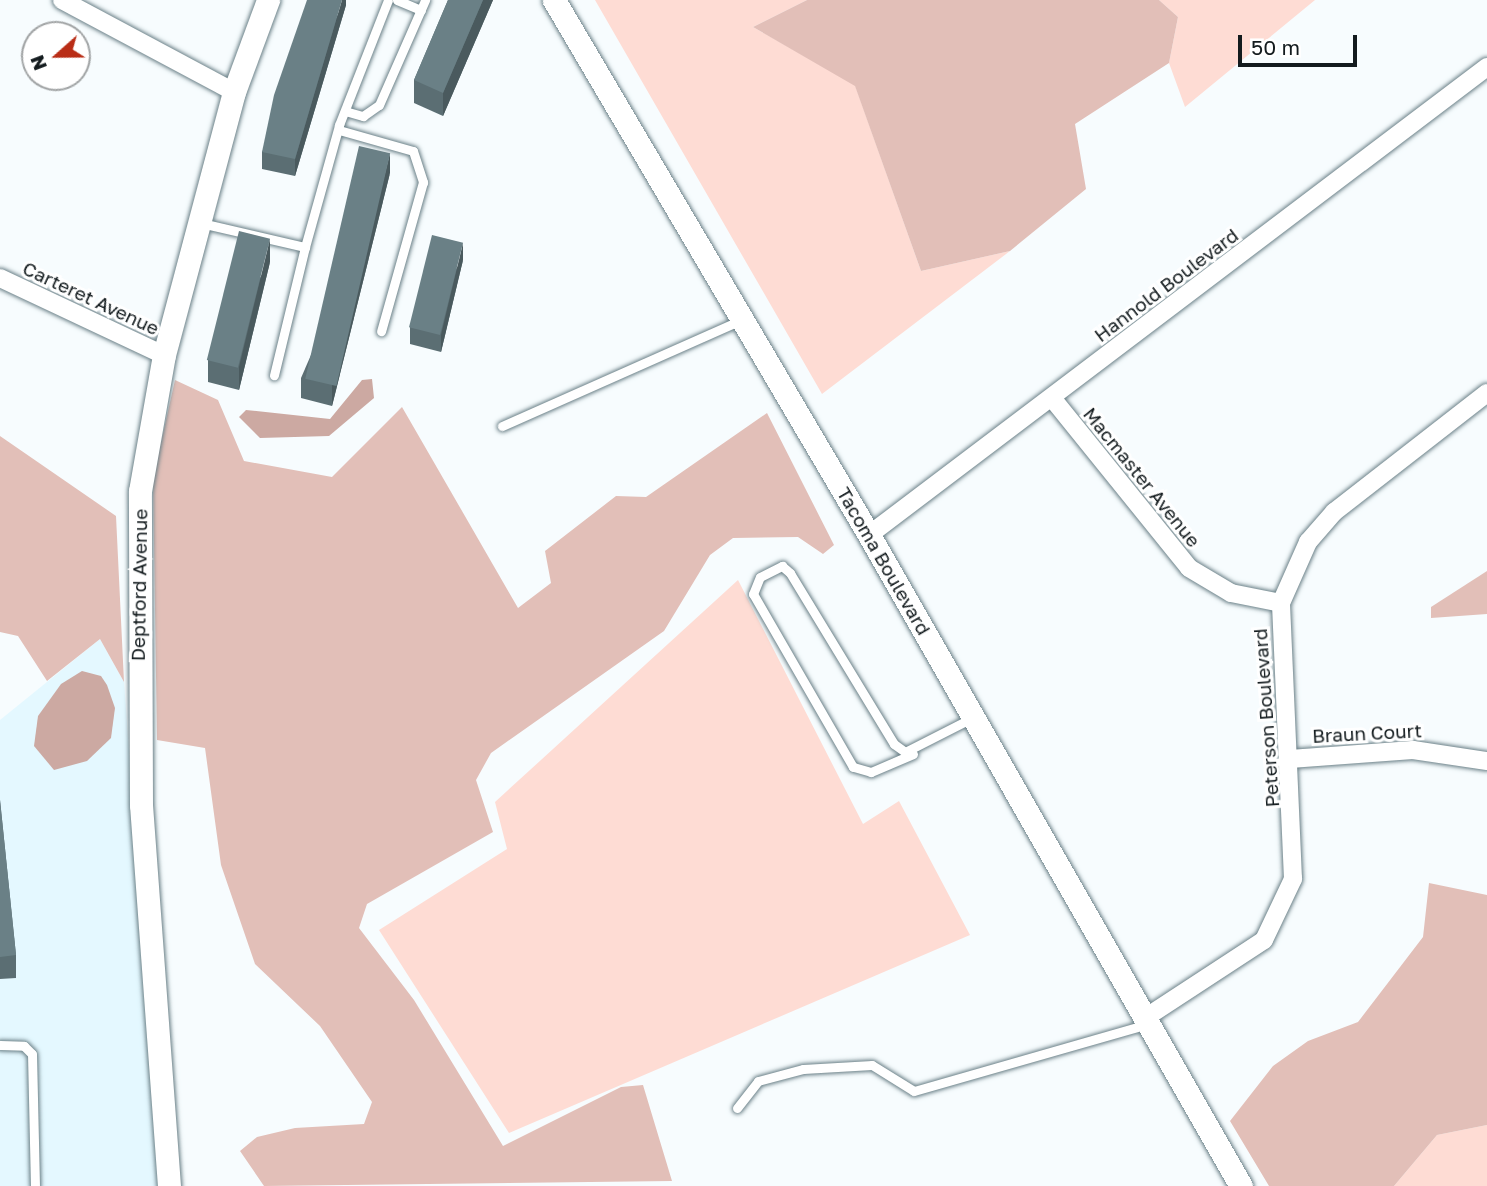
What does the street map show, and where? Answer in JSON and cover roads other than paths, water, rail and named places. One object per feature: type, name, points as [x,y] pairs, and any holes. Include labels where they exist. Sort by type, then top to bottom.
[{"type":"street","points":[[62,0],[234,92]]},
{"type":"street","name":"Deptford Avenue","points":[[169,1186],[138,727],[140,491],[164,355],[234,92],[268,0]]},
{"type":"street","name":"Tacoma Boulevard","points":[[554,0],[869,535],[1241,1186]]},
{"type":"street","name":"Hannold Boulevard","points":[[869,535],[1487,67]]},
{"type":"street","name":"Carteret Avenue","points":[[0,278],[164,355]]},
{"type":"street","name":"Peterson Boulevard","points":[[1147,1021],[1264,940],[1293,879],[1290,759],[1281,603],[1308,542],[1334,512],[1487,393]]},
{"type":"street","name":"Macmaster Avenue","points":[[1052,398],[1189,568],[1231,593],[1281,603]]},
{"type":"street","name":"Braun Court","points":[[1290,759],[1413,750],[1487,761]]},
{"type":"lane","points":[[274,375],[305,247],[339,130],[388,0]]},
{"type":"lane","points":[[397,0],[421,10]]},
{"type":"lane","points":[[345,111],[363,116],[379,104],[425,0]]},
{"type":"lane","points":[[339,130],[413,151],[423,182],[381,331]]},
{"type":"lane","points":[[199,223],[305,247]]},
{"type":"lane","points":[[502,426],[743,319]]},
{"type":"lane","points":[[913,754],[894,744],[790,573],[782,566],[760,577],[753,594],[853,767],[872,772],[913,754],[974,717]]},
{"type":"lane","points":[[737,1108],[758,1082],[803,1069],[872,1065],[914,1091],[1147,1021]]},
{"type":"lane","points":[[0,1045],[24,1046],[33,1054],[35,1186]]}]
